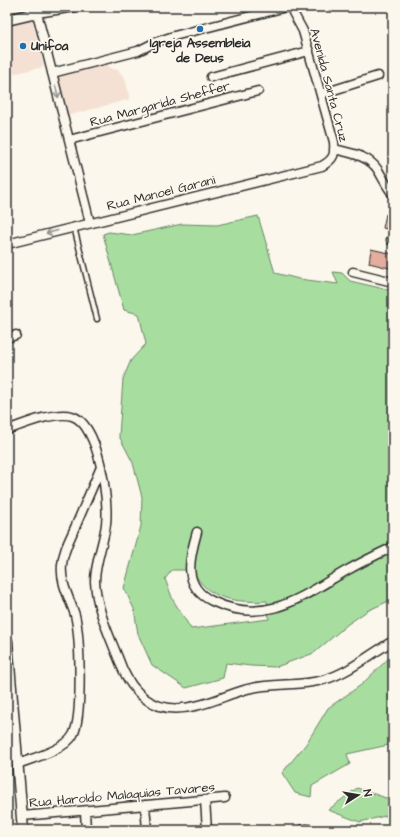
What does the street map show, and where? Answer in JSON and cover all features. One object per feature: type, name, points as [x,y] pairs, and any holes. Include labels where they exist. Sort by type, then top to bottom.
[{"type":"street","points":[[7,20],[36,10],[62,10],[75,7]]},
{"type":"street","points":[[52,72],[138,51],[156,42],[174,36],[286,7]]},
{"type":"street","name":"Avenida Santa Cruz","points":[[290,7],[303,31],[334,142],[331,161],[322,166]]},
{"type":"street","points":[[36,10],[90,222]]},
{"type":"street","points":[[211,77],[309,51]]},
{"type":"street","points":[[321,94],[378,76]]},
{"type":"street","name":"Rua Margarida Sheffer","points":[[69,140],[258,91]]},
{"type":"street","points":[[334,149],[358,155],[374,164],[393,194]]},
{"type":"street","name":"Rua Manoel Garani","points":[[7,244],[90,222],[322,166]]},
{"type":"street","points":[[353,272],[393,282]]},
{"type":"street","points":[[7,338],[16,335]]},
{"type":"street","points":[[7,430],[40,419],[57,416],[72,416],[82,421],[90,433],[101,467],[107,505],[106,524],[95,578],[96,593],[124,673],[137,692],[154,704],[169,708],[182,708],[256,687],[299,684],[323,680],[336,675],[393,641]]},
{"type":"street","points":[[18,764],[62,746],[73,735],[78,716],[78,631],[64,583],[62,566],[66,547],[101,467]]},
{"type":"street","points":[[197,532],[190,557],[190,574],[194,585],[205,598],[224,607],[239,610],[260,610],[279,607],[293,602],[360,563],[393,547]]},
{"type":"street","points":[[7,641],[23,830]]},
{"type":"street","name":"Rua Haroldo Malaquias Tavares","points":[[22,816],[224,798]]},
{"type":"street","points":[[205,800],[207,830]]},
{"type":"street","points":[[145,805],[147,830]]},
{"type":"street","points":[[85,811],[86,830]]},
{"type":"street","points":[[302,830],[316,830]]},
{"type":"lane","points":[[74,227],[98,319]]},
{"type":"shaded area","name":"Unifoa","points":[[32,18],[44,67],[7,75],[7,25]]},
{"type":"shaded area","points":[[106,62],[110,68],[118,70],[125,78],[130,99],[67,116],[56,74]]},
{"type":"green space","points":[[258,216],[275,273],[299,279],[338,284],[333,272],[342,273],[350,281],[393,291],[393,599],[367,611],[348,624],[314,653],[276,667],[226,663],[223,678],[186,688],[152,665],[138,634],[134,609],[124,588],[141,526],[142,497],[133,463],[119,436],[123,379],[131,360],[146,344],[139,314],[124,310],[103,234],[109,232],[132,235],[182,224],[217,225]],"holes":[[[172,570],[193,570],[199,580],[214,594],[234,600],[267,601],[269,619],[191,629],[173,600],[165,579]]]},
{"type":"green space","points":[[393,654],[393,744],[347,754],[350,764],[312,786],[311,797],[295,793],[282,773],[306,744],[328,708],[361,685]]},
{"type":"green space","points":[[357,788],[386,798],[393,797],[393,814],[360,822],[328,810]]},
{"type":"building","points":[[386,214],[393,216],[393,231],[383,228]]},
{"type":"building","points":[[371,249],[393,254],[393,269],[369,263]]},
{"type":"place","name":"Igreja Assembleia de Deus","points":[[200,29]]},
{"type":"place","name":"Unifoa","points":[[23,46]]}]
